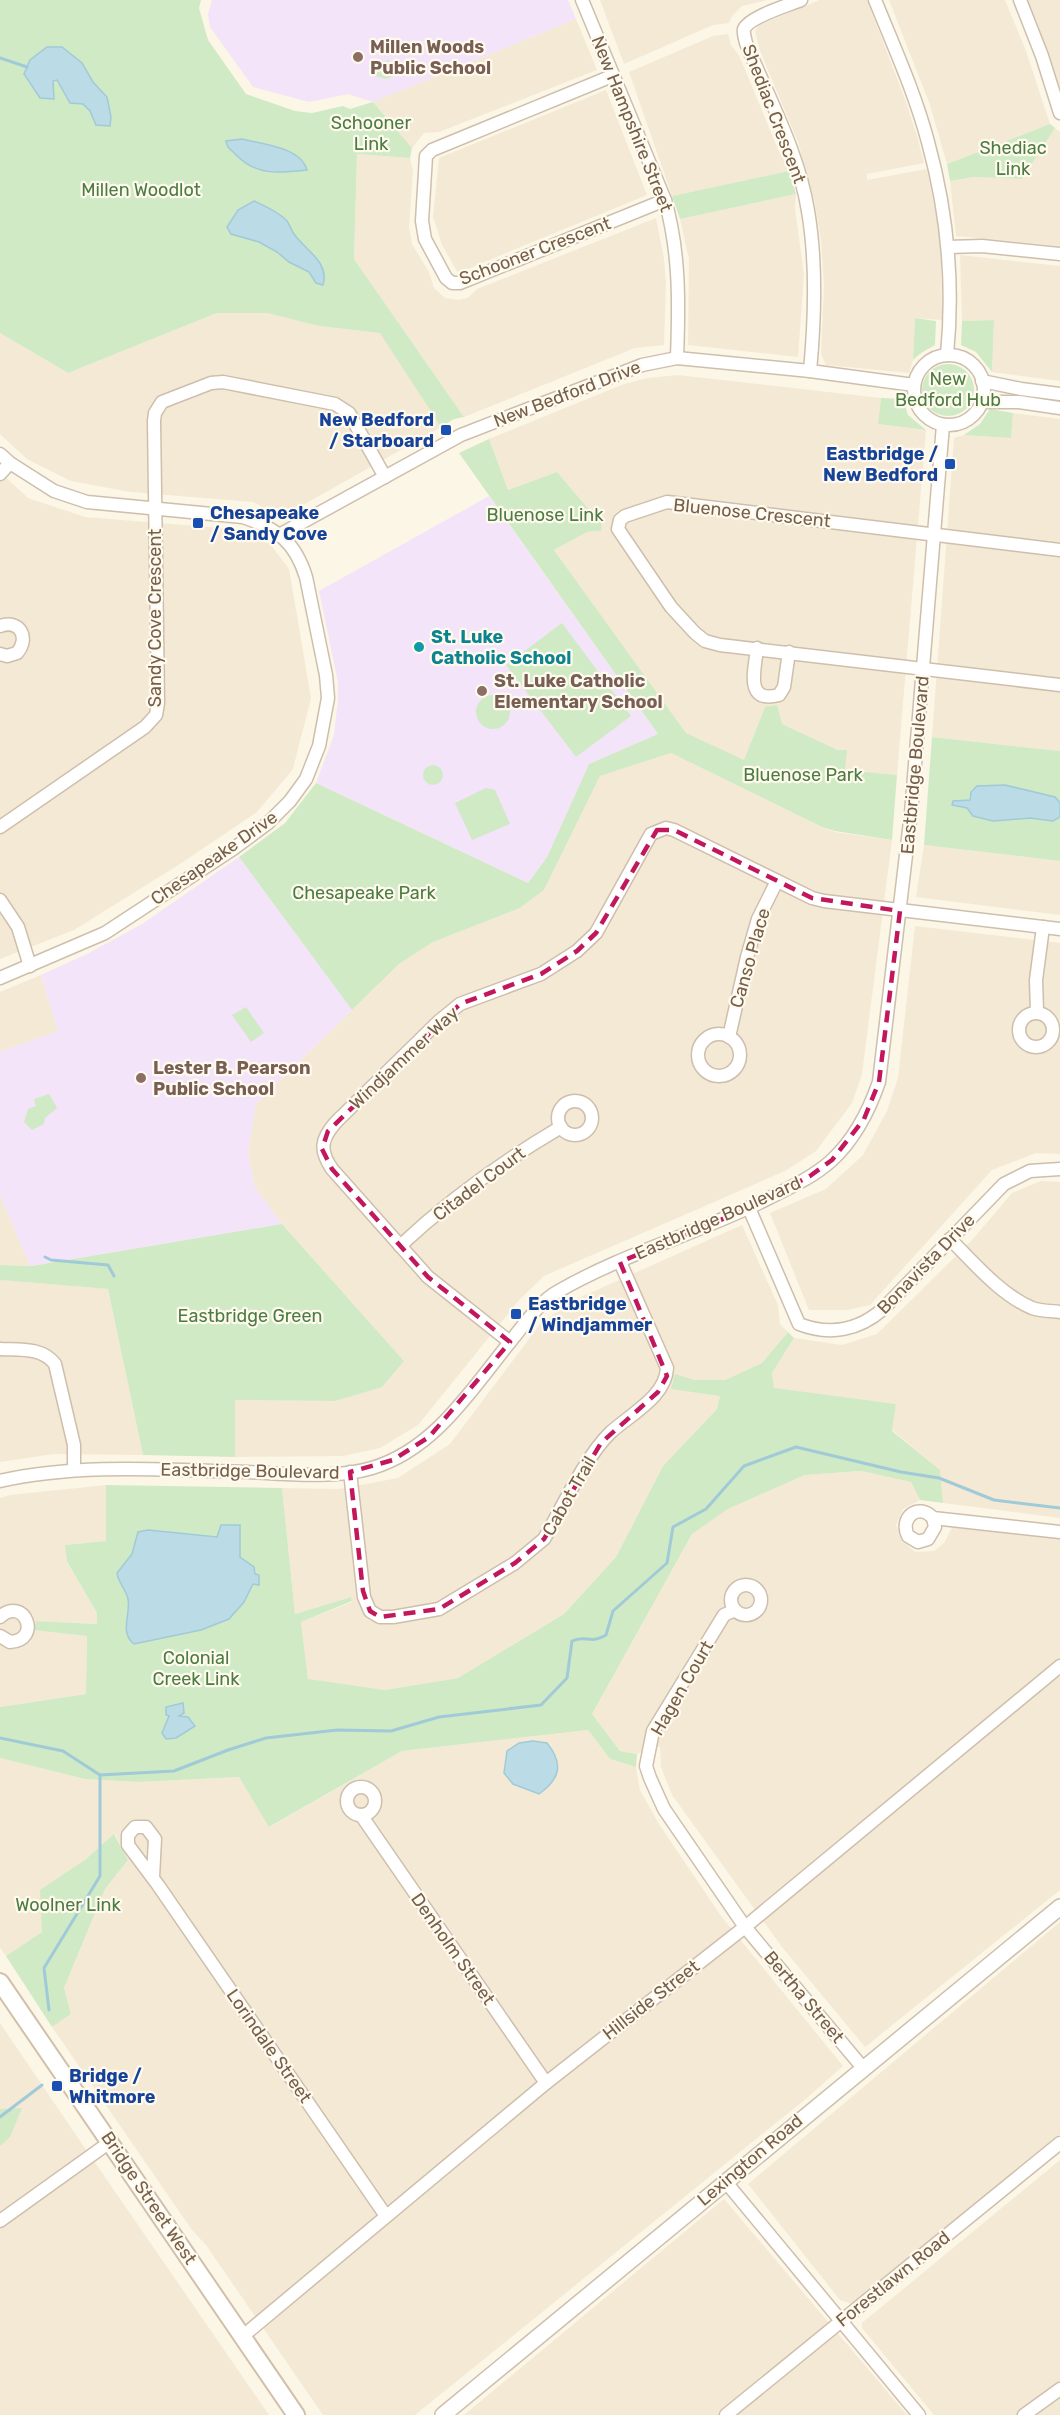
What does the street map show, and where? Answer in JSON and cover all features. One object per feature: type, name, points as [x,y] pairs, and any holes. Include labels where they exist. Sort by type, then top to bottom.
[{"type":"main road","name":"Bridge Street West","points":[[0,1982],[296,2415]]},
{"type":"street","name":"New Hampshire Street","points":[[582,0],[665,200],[676,248],[679,280],[677,358]]},
{"type":"street","name":"Shediac Crescent","points":[[801,0],[755,19],[743,31],[794,158],[808,210],[814,280],[810,371]]},
{"type":"street","points":[[875,0],[916,104],[928,141],[943,205],[948,247],[947,355]]},
{"type":"street","points":[[1020,0],[1042,56],[1060,112]]},
{"type":"street","name":"Schooner Crescent","points":[[612,76],[432,150],[426,156],[422,221],[425,239],[446,278],[452,283],[459,283],[665,200]]},
{"type":"street","points":[[948,247],[982,246],[1060,254]]},
{"type":"street","points":[[947,355],[969,362],[976,368],[982,381],[982,402],[977,411],[968,420],[956,424],[943,425],[934,422],[919,410],[914,395],[917,376],[925,365],[938,357],[947,355]]},
{"type":"street","name":"New Bedford Drive","points":[[281,534],[460,435],[642,364],[677,358],[810,371],[914,386]]},
{"type":"street","points":[[982,381],[1060,394]]},
{"type":"street","points":[[156,508],[155,413],[162,402],[169,397],[211,383],[223,382],[325,401],[343,408],[354,420],[385,477]]},
{"type":"street","points":[[982,402],[1019,402],[1060,408]]},
{"type":"street","name":"Eastbridge Boulevard","points":[[0,1481],[24,1475],[74,1470],[146,1469],[278,1474],[350,1472],[393,1460],[429,1437],[553,1294],[589,1275],[748,1208],[810,1176],[832,1160],[850,1140],[864,1119],[879,1082],[911,813],[943,425]]},
{"type":"street","name":"Chesapeake Drive","points":[[0,454],[54,491],[87,502],[243,517],[281,534],[302,563],[326,675],[328,698],[319,746],[306,779],[280,812],[268,823],[214,862],[105,933],[0,978]]},
{"type":"street","points":[[0,474],[10,463]]},
{"type":"street","name":"Bluenose Crescent","points":[[934,533],[667,502],[625,516],[620,520],[618,529],[671,607],[705,641],[720,645],[789,651],[1060,685]]},
{"type":"street","name":"Sandy Cove Crescent","points":[[0,827],[146,727],[156,715],[158,703],[156,508]]},
{"type":"street","points":[[934,533],[1060,550]]},
{"type":"street","points":[[0,626],[15,625],[23,633],[24,642],[17,653],[6,656],[0,654]]},
{"type":"street","points":[[757,648],[753,685],[759,694],[769,698],[779,695],[784,687],[789,651]]},
{"type":"street","name":"Windjammer Way","points":[[510,1342],[428,1277],[333,1169],[321,1149],[323,1140],[336,1122],[438,1022],[460,1004],[542,974],[577,951],[596,933],[651,834],[657,830],[666,828],[674,830],[812,898],[900,911]]},
{"type":"street","name":"Canso Place","points":[[729,1037],[738,989],[758,919],[777,881]]},
{"type":"street","points":[[0,900],[18,927],[30,966]]},
{"type":"street","points":[[900,911],[1060,929]]},
{"type":"street","points":[[1037,1012],[1036,980],[1043,927]]},
{"type":"street","name":"Citadel Court","points":[[400,1246],[478,1181],[522,1150],[561,1127]]},
{"type":"street","name":"Bonavista Drive","points":[[748,1208],[799,1324],[809,1328],[835,1330],[856,1327],[871,1320],[1004,1184],[1030,1171],[1060,1169]]},
{"type":"street","points":[[951,1239],[988,1276],[1023,1304],[1035,1309],[1060,1312]]},
{"type":"street","name":"Cabot Trail","points":[[350,1472],[364,1597],[370,1611],[380,1617],[439,1609],[536,1548],[544,1539],[601,1443],[657,1392],[665,1381],[667,1368],[620,1262]]},
{"type":"street","points":[[0,1349],[36,1350],[48,1355],[55,1364],[74,1444],[74,1470]]},
{"type":"street","points":[[933,1518],[1060,1532]]},
{"type":"street","name":"Hagen Court","points":[[735,1610],[724,1615],[653,1731],[646,1766],[664,1809],[744,1927]]},
{"type":"street","points":[[0,1617],[8,1611],[17,1612],[25,1617],[28,1629],[24,1637],[16,1642],[10,1642],[0,1636]]},
{"type":"street","name":"Hillside Street","points":[[243,2336],[546,2083],[744,1927],[1060,1666]]},
{"type":"street","name":"Denholm Street","points":[[361,1815],[546,2083]]},
{"type":"street","name":"Lorindale Street","points":[[153,1877],[386,2216]]},
{"type":"street","name":"Lexington Road","points":[[443,2415],[1060,1907]]},
{"type":"street","name":"Bertha Street","points":[[744,1927],[863,2068]]},
{"type":"street","points":[[0,2221],[111,2142]]},
{"type":"street","name":"Forestlawn Road","points":[[726,2415],[1060,2143]]},
{"type":"street","points":[[725,2181],[919,2415]]},
{"type":"street","points":[[1024,2415],[1060,2390]]},
{"type":"highlighted area","points":[[657,830],[674,830],[812,898],[900,911],[879,1082],[864,1119],[832,1160],[810,1176],[749,1208],[620,1262],[667,1376],[658,1392],[601,1443],[544,1539],[515,1563],[439,1609],[380,1617],[370,1611],[363,1591],[350,1472],[393,1460],[429,1437],[510,1342],[428,1277],[332,1169],[322,1149],[328,1131],[460,1004],[541,974],[577,951],[596,933]]},
{"type":"shaded area","name":"Millen Woods Public School","points":[[212,0],[568,0],[576,19],[373,102],[348,94],[309,102],[253,87],[210,27],[208,14]]},
{"type":"shaded area","points":[[600,0],[767,0],[742,6],[732,16],[729,23],[713,25],[624,64]]},
{"type":"shaded area","points":[[820,0],[867,0],[918,139],[924,163],[867,174],[867,180],[927,169],[941,242],[942,320],[915,318],[913,360],[909,373],[826,365],[821,354],[824,284],[821,240],[814,199],[798,142],[760,51],[755,31],[759,25]]},
{"type":"shaded area","points":[[889,0],[1005,0],[1026,51],[1050,124],[947,164],[930,105]]},
{"type":"shaded area","points":[[1027,0],[1060,0],[1060,89],[1052,65]]},
{"type":"shaded area","points":[[576,19],[597,70],[439,132],[424,133],[412,148],[373,102]]},
{"type":"shaded area","points":[[728,34],[789,171],[672,196],[629,72],[713,36]]},
{"type":"shaded area","points":[[606,90],[647,195],[458,273],[442,245],[433,217],[439,158]]},
{"type":"shaded area","points":[[1055,128],[1060,132],[1060,246],[956,236],[950,181],[974,177],[1022,179]]},
{"type":"shaded area","points":[[357,154],[410,158],[413,171],[409,227],[412,244],[429,272],[434,288],[445,298],[459,300],[469,297],[477,289],[656,218],[666,283],[664,345],[635,348],[464,417],[354,259]]},
{"type":"shaded area","points":[[796,194],[795,208],[804,275],[798,357],[688,345],[689,259],[680,219]]},
{"type":"shaded area","points":[[960,255],[1060,266],[1060,381],[992,372],[994,320],[962,321]]},
{"type":"shaded area","points":[[217,313],[267,313],[319,326],[381,333],[441,427],[282,517],[253,502],[130,492],[71,481],[27,459],[0,434],[0,333],[68,373]]},
{"type":"shaded area","points":[[678,375],[881,398],[878,424],[926,430],[897,775],[844,770],[846,750],[838,750],[782,724],[765,707],[744,761],[686,733],[554,550],[587,532],[601,531],[592,513],[557,472],[508,490],[489,439],[624,384],[648,378]]},
{"type":"shaded area","points":[[1013,413],[1060,419],[1060,751],[932,737],[954,438],[964,435],[1011,438]]},
{"type":"shaded area","points":[[0,472],[28,498],[85,517],[233,529],[270,544],[289,569],[311,698],[293,769],[257,812],[180,864],[74,930],[0,959]]},
{"type":"shaded area","name":"St. Luke Catholic Elementary School","points":[[489,496],[658,734],[589,764],[547,857],[528,883],[316,783],[334,735],[338,699],[338,682],[319,591]]},
{"type":"shaded area","points":[[671,753],[822,827],[835,832],[892,840],[862,1074],[852,1103],[816,1151],[785,1171],[544,1276],[520,1299],[418,1425],[380,1448],[343,1456],[235,1457],[234,1400],[335,1401],[404,1361],[282,1224],[255,1187],[248,1153],[256,1104],[399,964],[433,942],[520,908],[544,890],[600,776]]},
{"type":"shaded area","points":[[924,845],[1060,861],[1060,915],[916,897]]},
{"type":"shaded area","name":"Lester B. Pearson Public School","points":[[239,857],[352,1010],[256,1104],[248,1153],[255,1187],[282,1224],[30,1266],[0,1195],[0,1052],[58,1031],[41,975],[89,953],[142,924]]},
{"type":"shaded area","points":[[915,926],[1060,943],[1060,1154],[1036,1153],[992,1170],[870,1305],[848,1310],[809,1310],[770,1213],[826,1189],[863,1155],[887,1111],[898,1078]]},
{"type":"shaded area","points":[[41,975],[58,1031],[0,1052],[0,992]]},
{"type":"shaded area","points":[[1041,1181],[1060,1182],[1060,1518],[943,1503],[940,1470],[892,1430],[896,1404],[774,1389],[772,1373],[794,1338],[842,1345],[877,1334],[972,1240],[1012,1193]]},
{"type":"shaded area","points":[[0,1195],[30,1266],[0,1265]]},
{"type":"shaded area","points":[[742,1225],[778,1305],[780,1324],[788,1332],[762,1363],[725,1380],[694,1380],[720,1396],[717,1409],[663,1466],[616,1557],[564,1614],[458,1678],[385,1690],[308,1680],[301,1622],[352,1602],[351,1597],[295,1614],[282,1488],[339,1489],[398,1478],[450,1444],[541,1323],[572,1301]]},
{"type":"shaded area","points":[[0,1280],[108,1289],[143,1455],[54,1454],[0,1462]]},
{"type":"shaded area","points":[[861,1471],[911,1482],[920,1500],[903,1509],[896,1525],[905,1543],[915,1552],[934,1551],[944,1543],[954,1524],[1060,1538],[1060,1890],[865,2047],[782,1947],[672,1795],[661,1767],[660,1746],[637,1754],[620,1751],[592,1714],[692,1534],[728,1509],[805,1475]]},
{"type":"shaded area","points":[[106,1485],[106,1541],[66,1545],[67,1563],[97,1613],[97,1624],[36,1621],[34,1629],[87,1636],[86,1694],[0,1707],[0,1498]]},
{"type":"shaded area","points":[[588,1730],[610,1759],[636,1767],[640,1790],[659,1824],[721,1916],[843,2066],[808,2097],[415,2415],[323,2415],[52,2027],[71,2014],[64,1988],[105,1889],[128,1860],[115,1834],[85,1860],[42,1932],[6,1956],[0,1948],[0,1758],[85,1779],[138,1782],[239,1777],[270,1827],[402,1751]]},
{"type":"shaded area","points":[[1060,1922],[1060,2134],[852,2304],[840,2300],[748,2184]]},
{"type":"shaded area","points":[[0,2023],[78,2138],[269,2415],[0,2415]]},
{"type":"shaded area","points":[[1060,2160],[1060,2415],[934,2415],[862,2328],[862,2323]]},
{"type":"shaded area","points":[[724,2199],[907,2415],[464,2415]]},
{"type":"green space","name":"Millen Woodlot","points":[[0,0],[201,0],[199,8],[208,40],[246,94],[295,111],[312,113],[343,106],[350,109],[373,102],[412,148],[410,158],[357,154],[354,259],[464,417],[454,419],[441,427],[380,333],[319,326],[267,313],[217,313],[68,373],[0,333]]},
{"type":"green space","points":[[389,60],[394,76],[386,79],[375,76],[371,66]]},
{"type":"green space","name":"Shediac Link","points":[[1050,124],[1055,128],[1022,179],[974,177],[950,181],[947,164]]},
{"type":"green space","points":[[789,171],[796,194],[680,219],[672,196]]},
{"type":"green space","name":"New Bedford Hub","points":[[915,318],[936,321],[935,345],[913,360]]},
{"type":"green space","name":"New Bedford Hub","points":[[994,320],[992,372],[976,352],[961,345],[962,321]]},
{"type":"green space","name":"New Bedford Hub","points":[[948,364],[958,366],[966,372],[972,380],[974,390],[972,400],[966,408],[958,414],[948,416],[938,414],[930,408],[924,400],[922,390],[924,380],[930,372],[938,366]]},
{"type":"green space","name":"New Bedford Hub","points":[[881,398],[903,399],[908,415],[926,430],[878,424]]},
{"type":"green space","name":"New Bedford Hub","points":[[990,409],[1013,413],[1011,438],[964,435],[980,424]]},
{"type":"green space","points":[[489,439],[508,490],[557,472],[592,513],[602,517],[601,531],[587,532],[554,550],[686,733],[744,760],[765,707],[777,705],[782,724],[838,750],[847,750],[845,770],[897,775],[892,840],[822,827],[671,753],[600,776],[544,890],[520,908],[433,942],[399,964],[352,1010],[239,857],[285,823],[316,783],[528,883],[547,857],[589,764],[658,734],[459,453]]},
{"type":"green space","points":[[562,623],[631,716],[576,757],[506,665]]},
{"type":"green space","points":[[493,695],[505,700],[510,712],[505,724],[493,729],[481,724],[476,712],[481,700]]},
{"type":"green space","points":[[932,737],[1060,751],[1060,861],[924,845]]},
{"type":"green space","points":[[429,765],[437,765],[443,771],[443,779],[437,785],[429,785],[423,779],[423,771]]},
{"type":"green space","points":[[486,788],[495,790],[510,824],[472,840],[455,803]]},
{"type":"green space","points":[[246,1007],[264,1033],[251,1042],[232,1015]]},
{"type":"green space","points":[[49,1094],[57,1108],[45,1118],[44,1124],[32,1130],[24,1122],[28,1109],[36,1106],[34,1099]]},
{"type":"green space","name":"Eastbridge Green","points":[[282,1224],[404,1361],[382,1387],[335,1401],[235,1400],[235,1457],[143,1455],[108,1289],[0,1280],[0,1265],[31,1266]]},
{"type":"green space","name":"Colonial Creek Link","points":[[788,1332],[794,1338],[772,1373],[774,1388],[896,1404],[892,1431],[940,1470],[943,1503],[920,1500],[911,1482],[861,1471],[805,1475],[728,1509],[692,1534],[592,1714],[620,1751],[637,1754],[636,1767],[610,1759],[588,1730],[402,1751],[269,1827],[239,1777],[138,1782],[85,1779],[0,1758],[0,1707],[86,1694],[87,1636],[34,1630],[36,1621],[97,1624],[97,1613],[67,1562],[65,1545],[106,1541],[106,1485],[282,1488],[295,1614],[351,1597],[352,1601],[301,1622],[308,1679],[385,1690],[458,1678],[564,1614],[616,1557],[663,1466],[717,1409],[720,1396],[671,1389],[675,1374],[694,1380],[725,1380],[762,1363]]},
{"type":"green space","name":"Woolner Link","points":[[114,1834],[128,1860],[105,1889],[64,1988],[71,2014],[52,2027],[6,1956],[42,1932],[40,1890],[85,1860]]},
{"type":"green space","points":[[22,2108],[10,2137],[0,2146],[0,2109]]},
{"type":"water","points":[[47,47],[62,47],[82,63],[93,82],[107,97],[111,117],[110,126],[96,125],[90,111],[83,104],[70,103],[57,80],[53,81],[54,99],[40,98],[24,74],[30,60]]},
{"type":"water","points":[[242,139],[289,151],[303,162],[307,170],[269,172],[252,167],[228,147],[226,141]]},
{"type":"water","points":[[254,201],[276,212],[287,221],[294,234],[320,263],[324,277],[323,285],[316,283],[309,272],[259,242],[231,234],[227,227],[238,210]]},
{"type":"water","points":[[1005,785],[1055,797],[1060,803],[1060,817],[1053,821],[1030,818],[993,821],[973,816],[967,808],[952,805],[953,801],[970,800],[971,792],[977,786]]},
{"type":"water","points":[[221,1525],[240,1525],[240,1557],[254,1567],[255,1574],[259,1575],[259,1585],[253,1584],[244,1602],[229,1619],[201,1630],[134,1644],[126,1629],[128,1599],[117,1573],[132,1554],[138,1532],[148,1530],[217,1537]]},
{"type":"water","points":[[183,1703],[184,1713],[179,1716],[188,1717],[195,1726],[176,1738],[166,1739],[162,1733],[169,1716],[166,1715],[166,1707]]},
{"type":"water","points":[[533,1741],[547,1743],[557,1764],[552,1783],[539,1794],[513,1784],[504,1773],[507,1751],[519,1743]]},
{"type":"waterway","points":[[0,58],[27,67]]},
{"type":"waterway","points":[[45,1257],[51,1260],[108,1265],[114,1276]]},
{"type":"waterway","points":[[0,1738],[63,1751],[100,1775],[174,1771],[266,1738],[337,1730],[391,1731],[439,1717],[541,1705],[567,1678],[572,1641],[596,1639],[606,1635],[613,1611],[667,1563],[673,1527],[706,1509],[744,1466],[796,1447],[901,1472],[939,1478],[994,1500],[1060,1508]]},
{"type":"waterway","points":[[49,2010],[44,1968],[100,1876],[100,1775]]},
{"type":"waterway","points":[[0,2117],[42,2085]]},
{"type":"place","name":"Millen Woods Public School","points":[[358,57]]},
{"type":"place","name":"New Bedford / Starboard","points":[[446,430]]},
{"type":"place","name":"Eastbridge / New Bedford","points":[[950,464]]},
{"type":"place","name":"Chesapeake / Sandy Cove","points":[[198,523]]},
{"type":"place","name":"St. Luke Catholic School","points":[[419,647]]},
{"type":"place","name":"St. Luke Catholic Elementary School","points":[[482,691]]},
{"type":"place","name":"Lester B. Pearson Public School","points":[[141,1078]]},
{"type":"place","name":"Eastbridge / Windjammer","points":[[516,1314]]},
{"type":"place","name":"Bridge / Whitmore","points":[[57,2086]]},
{"type":"park label","name":"Schooner Link","points":[[371,133]]},
{"type":"park label","name":"Bluenose Link","points":[[545,515]]},
{"type":"park label","name":"Bluenose Park","points":[[803,775]]},
{"type":"park label","name":"Chesapeake Park","points":[[364,893]]}]
